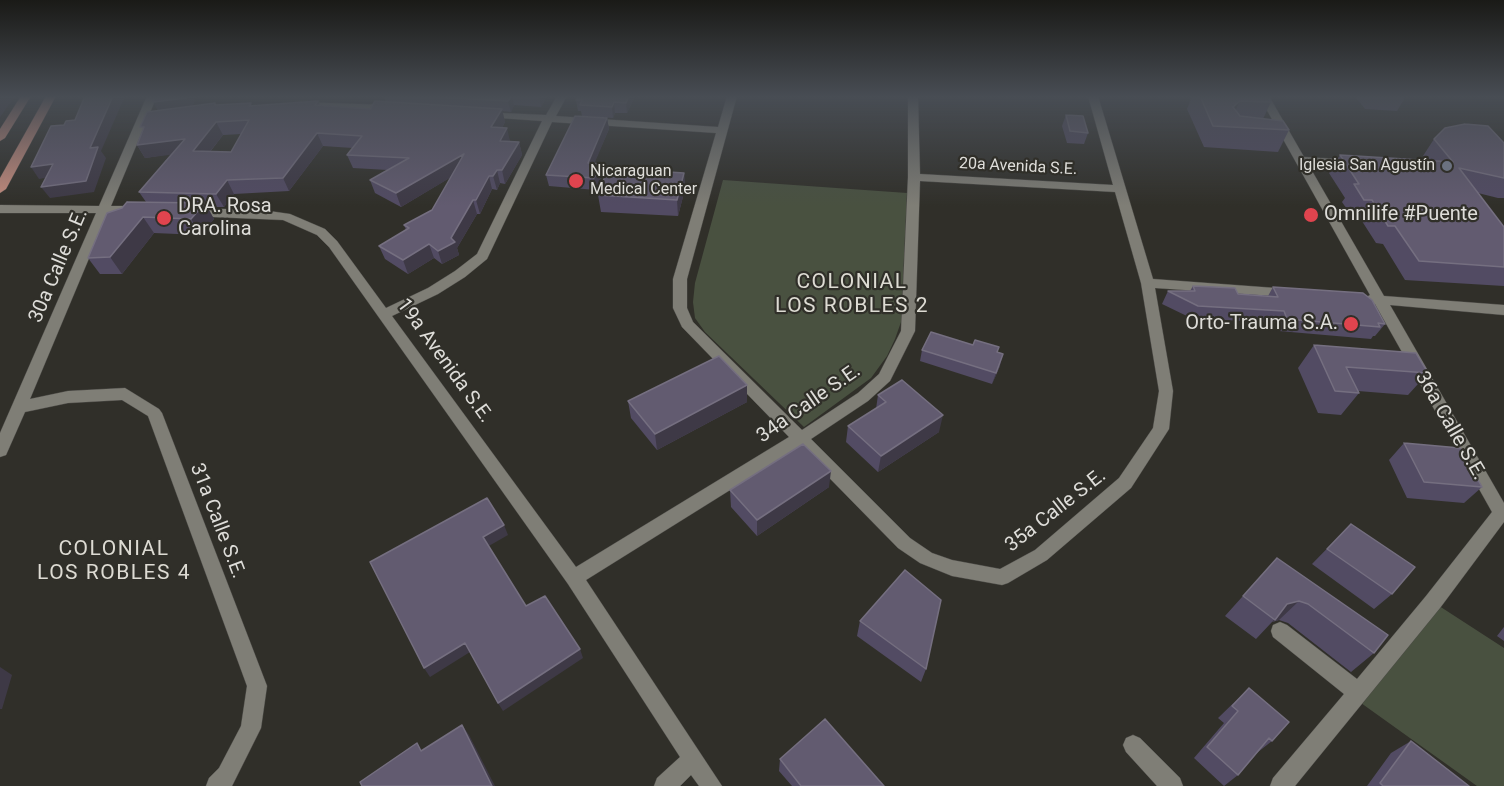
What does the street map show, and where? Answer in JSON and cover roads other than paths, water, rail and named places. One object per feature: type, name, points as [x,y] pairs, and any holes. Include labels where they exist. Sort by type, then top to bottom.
[{"type":"main road","points":[[0,189],[31,133]]},
{"type":"street","name":"30a Calle S.E.","points":[[0,451],[104,209],[142,133]]},
{"type":"street","points":[[383,315],[433,291],[460,274],[482,255],[542,133]]},
{"type":"street","name":"35a Calle S.E.","points":[[721,133],[680,279],[680,308],[687,324],[904,543],[926,558],[951,568],[1002,577],[1041,555],[1125,483],[1161,429],[1166,391],[1148,283],[1104,133]]},
{"type":"street","name":"34a Calle S.E.","points":[[574,578],[802,438],[863,397],[885,376],[908,331],[913,133]]},
{"type":"street","name":"36a Calle S.E.","points":[[1280,133],[1300,160],[1377,299],[1503,514],[1281,786]]},
{"type":"street","points":[[1300,160],[1366,163]]},
{"type":"street","name":"20a Avenida S.E.","points":[[914,177],[1120,189]]},
{"type":"street","points":[[0,209],[149,211]]},
{"type":"street","name":"19a Avenida S.E.","points":[[172,211],[286,217],[321,232],[333,244],[574,578],[711,786]]},
{"type":"street","points":[[1148,283],[1297,293]]},
{"type":"street","points":[[1355,298],[1504,310]]},
{"type":"street","name":"31a Calle S.E.","points":[[19,407],[68,397],[125,394],[154,412],[257,686],[251,728],[222,781]]},
{"type":"street","points":[[1280,631],[1358,693]]},
{"type":"street","points":[[1133,746],[1172,786]]},
{"type":"street","points":[[665,786],[693,758]]},
{"type":"place","name":"Iglesia San Agustín","points":[[1447,166]]},
{"type":"place","name":"Nicaraguan Medical Center","points":[[576,181]]},
{"type":"place","name":"Omnilife #Puente","points":[[1311,215]]},
{"type":"place","name":"DRA. Rosa Carolina","points":[[164,218]]},
{"type":"place","name":"Orto-Trauma S.A.","points":[[1351,324]]},
{"type":"district","name":"COLONIAL LOS ROBLES 2","points":[[852,295]]},
{"type":"district","name":"COLONIAL LOS ROBLES 4","points":[[114,562]]}]
